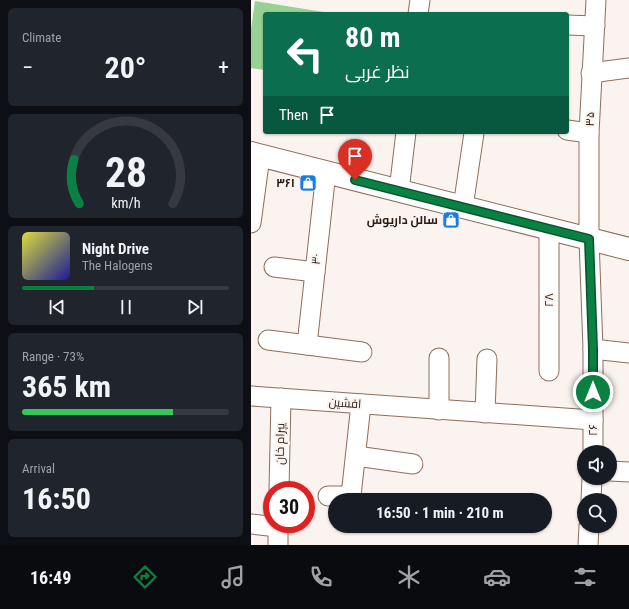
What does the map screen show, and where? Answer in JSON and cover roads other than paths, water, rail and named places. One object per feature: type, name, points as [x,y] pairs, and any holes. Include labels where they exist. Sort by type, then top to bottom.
[{"type":"main road","points":[[256,155],[629,249]]},
{"type":"street","points":[[418,12],[420,0]]},
{"type":"street","name":"۳۵","points":[[589,239],[589,133],[596,0]]},
{"type":"street","points":[[569,25],[595,26]]},
{"type":"street","points":[[591,73],[629,68]]},
{"type":"street","points":[[569,130],[589,133]]},
{"type":"street","points":[[399,191],[406,134]]},
{"type":"street","points":[[463,207],[474,134]]},
{"type":"street","points":[[251,223],[256,155]]},
{"type":"street","name":"۳۰","points":[[307,345],[326,172]]},
{"type":"street","name":"۲۸","points":[[549,229],[549,371]]},
{"type":"street","name":"۲۶","points":[[589,239],[593,349],[593,445]]},
{"type":"street","points":[[274,267],[315,272]]},
{"type":"street","points":[[268,340],[362,352]]},
{"type":"street","points":[[593,349],[629,353]]},
{"type":"street","points":[[439,358],[439,410]]},
{"type":"street","points":[[485,413],[487,359]]},
{"type":"street","name":"افشین","points":[[251,396],[593,420]]},
{"type":"street","name":"یپرام خان","points":[[279,481],[281,398]]},
{"type":"street","points":[[351,493],[361,404]]},
{"type":"street","points":[[356,456],[413,464]]},
{"type":"street","points":[[617,471],[629,472]]},
{"type":"street","points":[[251,524],[263,528]]},
{"type":"street","points":[[588,545],[589,533]]},
{"type":"place","name":"۳۶۱","points":[[308,183]]},
{"type":"place","name":"سالن داریوش","points":[[451,220]]}]
